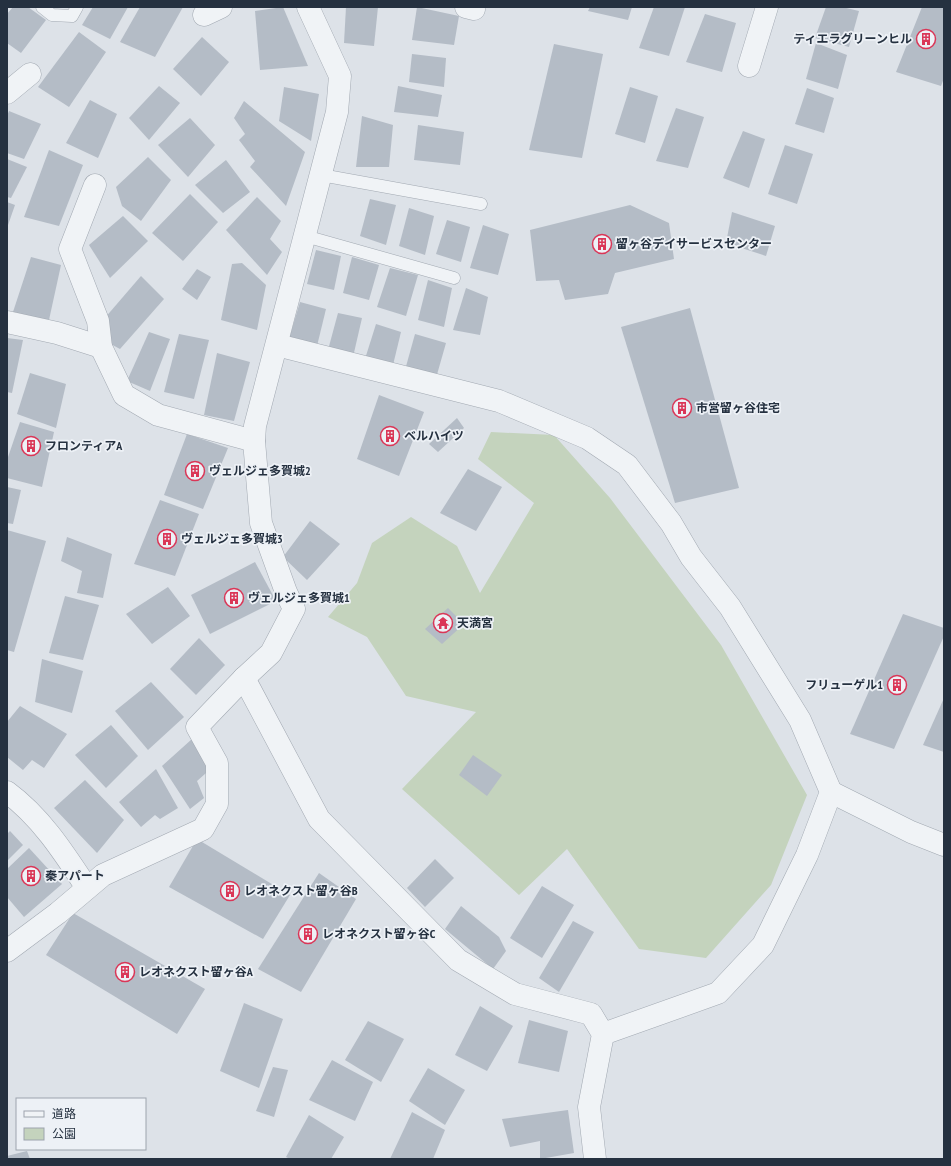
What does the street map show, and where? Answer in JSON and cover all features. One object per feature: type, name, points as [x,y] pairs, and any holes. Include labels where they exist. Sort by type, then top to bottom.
[{"type":"street","points":[[7,951],[58,913],[103,875],[203,829],[217,804],[218,763],[197,727],[244,678],[271,653],[294,609],[286,592],[261,523],[254,441],[255,426],[337,112],[340,76],[308,7]]},
{"type":"street","points":[[749,66],[768,7]]},
{"type":"street","points":[[7,93],[30,74]]},
{"type":"street","points":[[95,185],[70,249],[98,321],[101,347],[124,395],[158,415],[254,441]]},
{"type":"street","points":[[7,322],[57,333],[101,347]]},
{"type":"street","points":[[277,345],[499,401],[587,438],[627,465],[671,523],[691,557],[734,614],[800,720],[832,792],[911,832],[944,845]]},
{"type":"street","points":[[244,678],[319,819],[458,960],[515,994],[590,1014],[603,1034],[589,1108],[595,1159]]},
{"type":"street","points":[[7,792],[41,824],[61,849],[87,888]]},
{"type":"street","points":[[603,1034],[718,993],[763,945],[807,855],[832,792]]},
{"type":"lane","points":[[42,7],[52,15],[72,16],[77,7]]},
{"type":"lane","points":[[321,175],[481,204]]},
{"type":"lane","points":[[305,236],[454,278]]},
{"type":"green space","points":[[491,432],[554,435],[610,498],[721,645],[807,795],[771,885],[706,958],[639,949],[567,849],[519,895],[402,789],[476,712],[406,696],[367,637],[328,617],[357,583],[372,543],[411,517],[457,546],[480,593],[534,503],[478,459]]},
{"type":"building","points":[[13,7],[28,7],[46,20],[21,53],[7,43],[7,14]]},
{"type":"building","points":[[93,7],[128,7],[110,39],[82,25]]},
{"type":"building","points":[[140,7],[183,7],[155,57],[120,42]]},
{"type":"building","points":[[283,7],[308,66],[260,70],[255,11]]},
{"type":"building","points":[[346,7],[378,7],[374,46],[344,43]]},
{"type":"building","points":[[417,7],[459,16],[454,45],[412,40]]},
{"type":"building","points":[[590,7],[632,7],[628,20],[588,11]]},
{"type":"building","points":[[654,7],[685,7],[669,56],[639,48]]},
{"type":"building","points":[[826,7],[842,7],[859,11],[849,47],[815,38]]},
{"type":"building","name":"ティエラグリーンヒル","points":[[922,7],[944,7],[944,78],[941,86],[896,72]]},
{"type":"building","points":[[705,14],[736,23],[722,72],[686,62]]},
{"type":"building","points":[[79,32],[106,52],[69,107],[38,87]]},
{"type":"building","points":[[202,37],[229,62],[201,96],[173,69]]},
{"type":"building","points":[[816,43],[847,55],[838,89],[806,79]]},
{"type":"building","points":[[554,44],[603,54],[582,158],[529,150]]},
{"type":"building","points":[[412,54],[446,58],[444,87],[409,82]]},
{"type":"building","points":[[159,86],[180,103],[149,140],[129,118]]},
{"type":"building","points":[[398,86],[442,95],[438,117],[394,112]]},
{"type":"building","points":[[284,87],[319,94],[311,141],[279,121]]},
{"type":"building","points":[[630,87],[658,96],[645,143],[615,134]]},
{"type":"building","points":[[807,88],[834,98],[824,133],[795,124]]},
{"type":"building","points":[[90,100],[117,114],[98,158],[66,143]]},
{"type":"building","points":[[244,101],[305,152],[286,206],[250,167],[255,161],[239,140],[245,134],[234,118]]},
{"type":"building","points":[[676,108],[704,117],[688,168],[656,161]]},
{"type":"building","points":[[9,111],[41,124],[24,159],[7,153],[7,116]]},
{"type":"building","points":[[362,116],[393,125],[389,167],[356,167]]},
{"type":"building","points":[[190,118],[215,145],[188,177],[158,145]]},
{"type":"building","points":[[418,125],[464,132],[460,165],[414,160]]},
{"type":"building","points":[[743,131],[765,139],[749,188],[723,178]]},
{"type":"building","points":[[785,145],[813,154],[797,204],[768,194]]},
{"type":"building","points":[[49,150],[83,165],[59,226],[24,217]]},
{"type":"building","points":[[148,157],[171,180],[141,221],[122,206],[116,187]]},
{"type":"building","points":[[7,159],[27,167],[11,198],[7,197]]},
{"type":"building","points":[[226,160],[250,192],[223,213],[195,185]]},
{"type":"building","points":[[190,194],[218,222],[183,261],[152,233]]},
{"type":"building","points":[[257,197],[281,221],[270,239],[282,252],[267,275],[226,230]]},
{"type":"building","points":[[370,199],[396,205],[386,245],[360,236]]},
{"type":"building","points":[[7,202],[15,205],[7,228]]},
{"type":"building","name":"留ヶ谷デイサービスセンター","points":[[630,205],[669,223],[674,259],[615,273],[608,294],[565,300],[559,280],[536,281],[530,230]]},
{"type":"building","points":[[409,208],[434,216],[425,255],[399,246]]},
{"type":"building","points":[[732,212],[775,226],[766,256],[726,243]]},
{"type":"building","points":[[123,216],[148,241],[110,278],[89,245]]},
{"type":"building","points":[[447,220],[470,227],[461,262],[436,254]]},
{"type":"building","points":[[483,225],[509,234],[498,275],[470,268]]},
{"type":"building","points":[[316,250],[341,256],[334,290],[307,284]]},
{"type":"building","points":[[31,257],[61,265],[49,320],[13,312]]},
{"type":"building","points":[[352,257],[379,265],[369,300],[343,293]]},
{"type":"building","points":[[242,263],[266,285],[257,330],[221,320],[232,264]]},
{"type":"building","points":[[390,268],[418,275],[406,316],[377,307]]},
{"type":"building","points":[[197,269],[211,277],[197,300],[182,289]]},
{"type":"building","points":[[141,276],[164,299],[120,349],[107,342],[104,319]]},
{"type":"building","points":[[428,280],[452,288],[444,327],[418,320]]},
{"type":"building","points":[[466,288],[488,297],[480,335],[453,330]]},
{"type":"building","points":[[300,302],[326,309],[317,346],[289,339]]},
{"type":"building","name":"市営留ヶ谷住宅","points":[[690,308],[739,488],[675,503],[621,327]]},
{"type":"building","points":[[338,313],[362,318],[353,357],[328,350]]},
{"type":"building","points":[[376,324],[401,332],[393,365],[365,359]]},
{"type":"building","points":[[149,332],[170,339],[150,391],[127,381]]},
{"type":"building","points":[[179,334],[209,340],[194,399],[164,392]]},
{"type":"building","points":[[415,334],[446,343],[436,378],[405,370]]},
{"type":"building","points":[[7,338],[23,340],[12,393],[7,392]]},
{"type":"building","points":[[217,353],[250,362],[234,421],[204,415]]},
{"type":"building","points":[[30,373],[66,384],[56,428],[17,414]]},
{"type":"building","name":"ベルハイツ","points":[[379,395],[424,412],[399,476],[357,459]]},
{"type":"building","points":[[457,418],[464,428],[438,452],[429,444]]},
{"type":"building","name":"フロンティアA","points":[[20,422],[54,432],[42,487],[7,478],[7,460]]},
{"type":"building","name":"ヴェルジェ多賀城2","points":[[187,434],[228,448],[203,509],[164,495]]},
{"type":"building","points":[[468,469],[502,487],[476,531],[440,513]]},
{"type":"building","points":[[7,487],[21,490],[13,524],[7,523]]},
{"type":"building","name":"ヴェルジェ多賀城3","points":[[160,500],[199,514],[175,576],[134,564]]},
{"type":"building","points":[[310,521],[340,544],[307,580],[283,557]]},
{"type":"building","points":[[7,530],[46,541],[14,652],[7,650]]},
{"type":"building","points":[[67,537],[112,554],[103,598],[77,593],[82,571],[61,561]]},
{"type":"building","name":"ヴェルジェ多賀城1","points":[[255,562],[276,601],[210,634],[191,595]]},
{"type":"building","points":[[168,587],[190,616],[152,644],[126,614]]},
{"type":"building","points":[[65,596],[99,605],[83,660],[49,653]]},
{"type":"building","points":[[448,608],[464,624],[442,644],[425,629]]},
{"type":"building","name":"フリューゲル1","points":[[903,614],[944,628],[944,636],[894,749],[850,734]]},
{"type":"building","points":[[199,638],[225,665],[196,695],[170,669]]},
{"type":"building","points":[[42,659],[83,671],[72,713],[35,702]]},
{"type":"building","points":[[151,682],[184,717],[148,750],[115,711]]},
{"type":"building","points":[[944,698],[944,752],[923,745]]},
{"type":"building","points":[[20,706],[67,734],[44,768],[32,760],[23,770],[7,757],[7,722]]},
{"type":"building","points":[[111,725],[138,756],[106,788],[75,755]]},
{"type":"building","points":[[192,739],[214,766],[197,781],[204,798],[190,809],[162,766]]},
{"type":"building","points":[[473,755],[502,775],[487,796],[459,775]]},
{"type":"building","points":[[156,769],[178,808],[160,819],[155,815],[141,827],[119,802]]},
{"type":"building","points":[[85,780],[124,820],[97,853],[54,808]]},
{"type":"building","points":[[10,831],[23,845],[7,861],[7,834]]},
{"type":"building","name":"レオネクスト留ヶ谷B","points":[[197,839],[290,895],[263,939],[169,887]]},
{"type":"building","name":"秦アパート","points":[[29,848],[62,884],[24,917],[7,897],[7,869]]},
{"type":"building","points":[[435,859],[454,878],[425,907],[407,888]]},
{"type":"building","name":"レオネクスト留ヶ谷C","points":[[319,873],[356,899],[301,992],[258,969]]},
{"type":"building","points":[[542,886],[574,905],[542,958],[510,938]]},
{"type":"building","points":[[461,906],[499,937],[506,951],[493,969],[445,929]]},
{"type":"building","name":"レオネクスト留ヶ谷A","points":[[73,913],[205,989],[177,1034],[46,955]]},
{"type":"building","points":[[573,921],[594,932],[559,992],[539,978]]},
{"type":"building","points":[[244,1003],[283,1019],[259,1088],[220,1071]]},
{"type":"building","points":[[480,1006],[513,1026],[487,1071],[455,1055]]},
{"type":"building","points":[[529,1020],[568,1031],[559,1072],[518,1063]]},
{"type":"building","points":[[368,1021],[404,1039],[381,1082],[345,1060]]},
{"type":"building","points":[[332,1060],[373,1082],[355,1121],[309,1100]]},
{"type":"building","points":[[273,1067],[288,1070],[274,1117],[256,1111]]},
{"type":"building","points":[[428,1068],[465,1090],[445,1125],[409,1101]]},
{"type":"building","points":[[568,1110],[574,1153],[540,1159],[540,1141],[510,1147],[502,1119]]},
{"type":"building","points":[[412,1112],[445,1130],[433,1159],[390,1159]]},
{"type":"building","points":[[309,1115],[344,1137],[331,1159],[290,1159],[286,1157]]},
{"type":"building","points":[[27,1151],[30,1159],[7,1159],[7,1156]]},
{"type":"place","name":"ティエラグリーンヒル","points":[[926,39]]},
{"type":"place","name":"留ヶ谷デイサービスセンター","points":[[602,244]]},
{"type":"place","name":"市営留ヶ谷住宅","points":[[682,408]]},
{"type":"place","name":"ベルハイツ","points":[[390,436]]},
{"type":"place","name":"フロンティアA","points":[[31,446]]},
{"type":"place","name":"ヴェルジェ多賀城2","points":[[195,471]]},
{"type":"place","name":"ヴェルジェ多賀城3","points":[[167,539]]},
{"type":"place","name":"ヴェルジェ多賀城1","points":[[234,598]]},
{"type":"place","name":"天満宮","points":[[443,623]]},
{"type":"place","name":"フリューゲル1","points":[[897,685]]},
{"type":"place","name":"秦アパート","points":[[31,876]]},
{"type":"place","name":"レオネクスト留ヶ谷B","points":[[230,891]]},
{"type":"place","name":"レオネクスト留ヶ谷C","points":[[308,934]]},
{"type":"place","name":"レオネクスト留ヶ谷A","points":[[125,972]]}]
